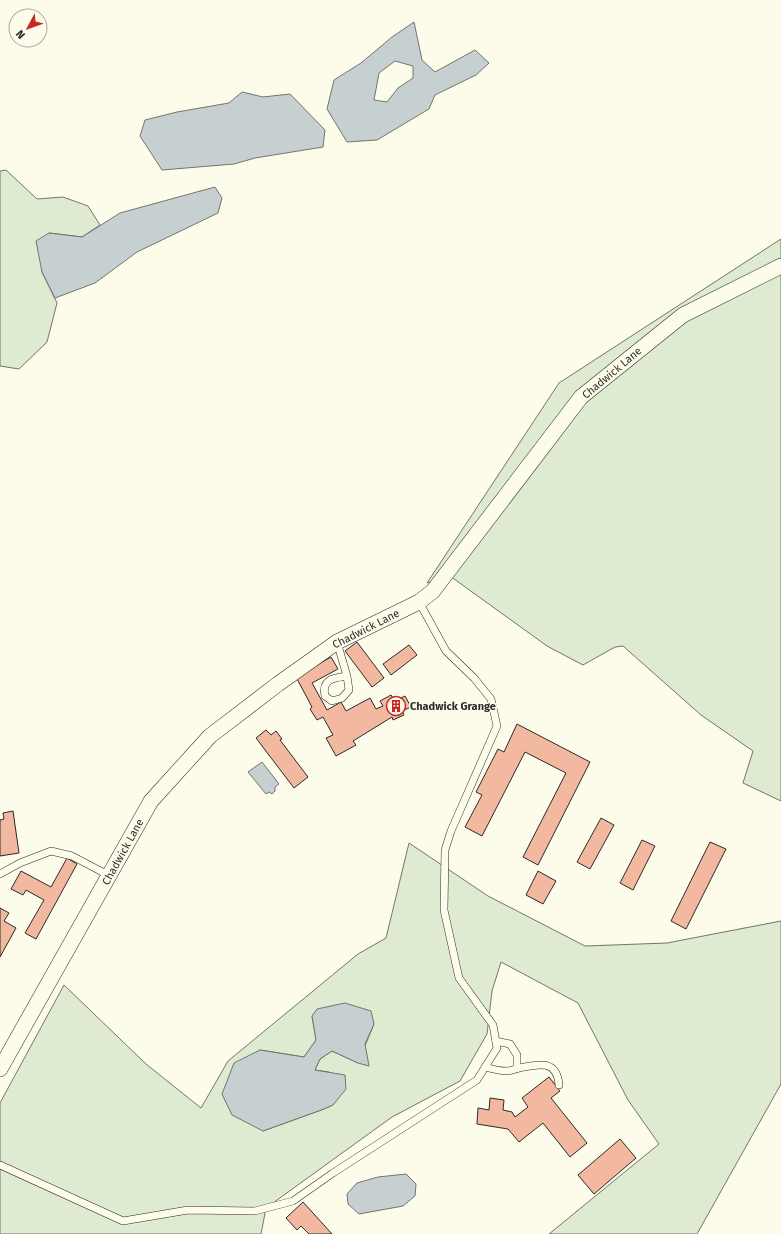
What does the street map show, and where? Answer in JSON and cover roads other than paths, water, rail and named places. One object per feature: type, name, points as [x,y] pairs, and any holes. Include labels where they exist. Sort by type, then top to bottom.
[{"type":"street","name":"Chadwick Lane","points":[[0,1069],[151,801],[210,736],[278,684],[337,642],[420,602],[433,591],[581,397],[683,315],[781,266]]},
{"type":"lane","points":[[0,1165],[123,1221],[188,1210],[255,1211],[293,1201],[333,1173],[477,1080],[497,1048],[493,1025],[459,978],[444,910],[445,850],[451,831],[497,726],[491,700],[474,678],[446,651],[420,602]]},
{"type":"lane","points":[[337,642],[347,676]]},
{"type":"lane","points":[[0,874],[20,863],[51,851],[72,856],[110,876]]},
{"type":"lane","points":[[496,1041],[510,1044],[517,1055],[517,1068]]},
{"type":"lane","points":[[485,1067],[508,1071],[540,1064],[553,1068],[558,1076],[559,1085]]},
{"type":"place","name":"Chadwick Grange","points":[[396,706]]}]
